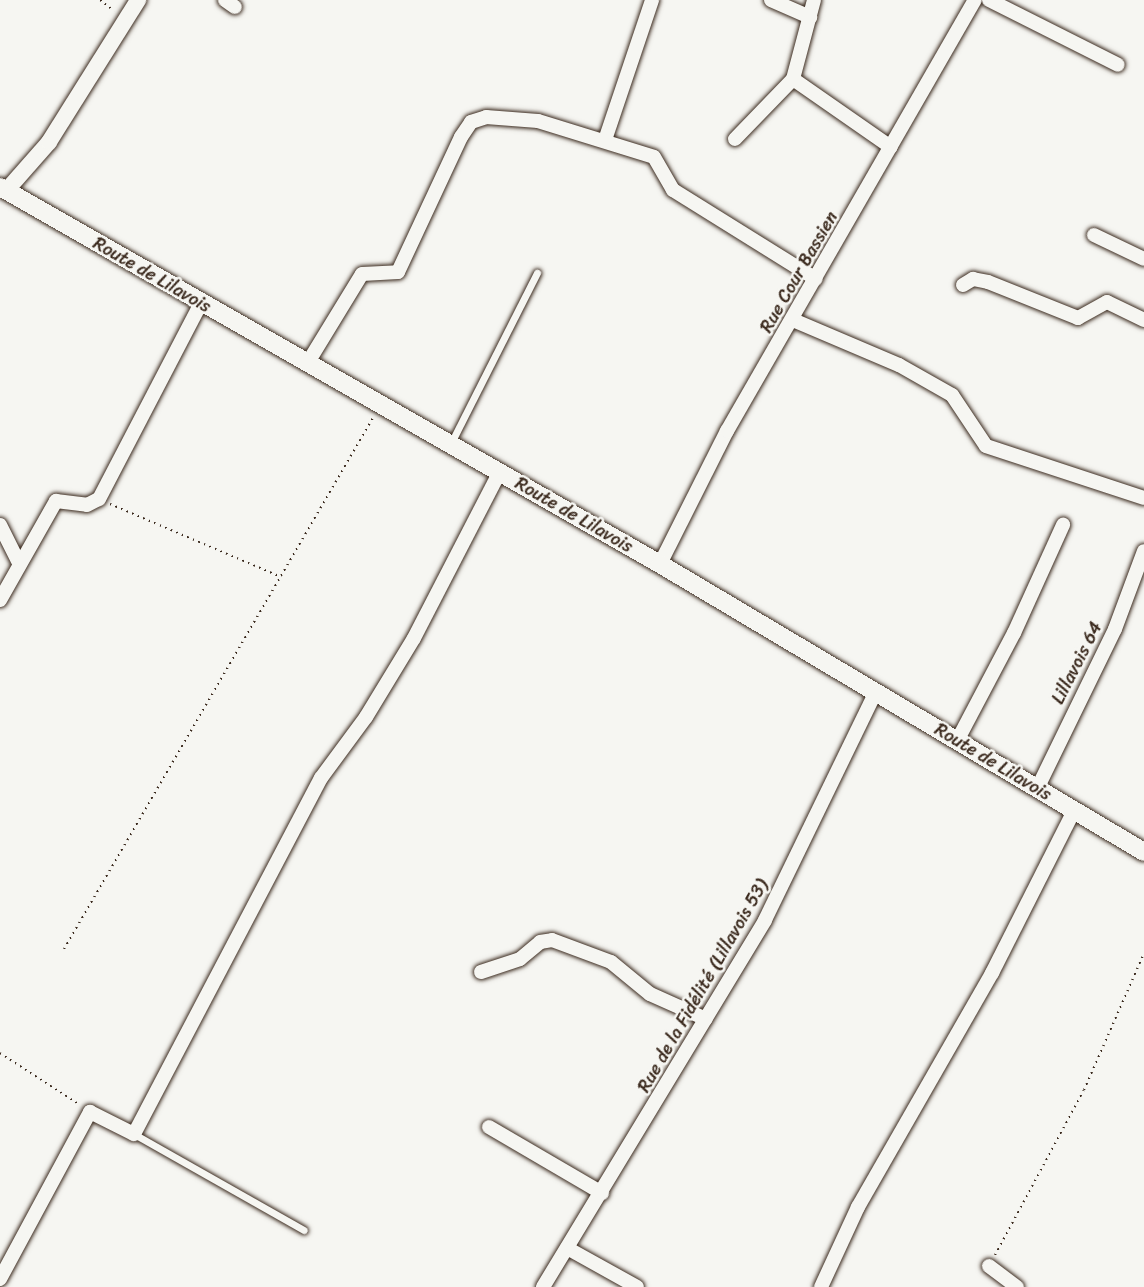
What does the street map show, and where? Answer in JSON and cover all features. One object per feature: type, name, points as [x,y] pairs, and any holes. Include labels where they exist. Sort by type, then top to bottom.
[{"type":"main road","name":"Route de Lilavois","points":[[2,193],[201,303],[660,564],[1144,852]]},
{"type":"street","points":[[2,193],[49,142],[138,0]]},
{"type":"street","points":[[606,140],[652,0]]},
{"type":"street","points":[[771,0],[810,17]]},
{"type":"street","points":[[735,139],[793,79],[814,0]]},
{"type":"street","name":"Rue Cour Bassien","points":[[660,564],[727,431],[793,320],[975,0]]},
{"type":"street","points":[[989,0],[1118,65]]},
{"type":"street","points":[[793,79],[891,147]]},
{"type":"street","points":[[307,364],[362,274],[398,272],[471,122],[505,115],[606,140],[654,157],[673,190],[816,279]]},
{"type":"street","points":[[1094,235],[1144,259]]},
{"type":"street","points":[[963,285],[973,279],[988,282],[1078,318],[1107,302],[1144,320]]},
{"type":"street","points":[[0,600],[56,501],[87,505],[99,499],[201,303]]},
{"type":"street","points":[[793,320],[899,365],[952,395],[986,446],[1144,498]]},
{"type":"street","points":[[0,1279],[90,1112],[134,1134],[321,778],[414,638],[499,473]]},
{"type":"street","points":[[0,525],[19,563]]},
{"type":"street","points":[[957,741],[1014,633],[1063,525]]},
{"type":"street","name":"Lillavois 64","points":[[1037,789],[1115,629],[1144,551]]},
{"type":"street","name":"Rue de la Fidélité (Lillavois 53)","points":[[543,1287],[602,1193],[765,920],[875,693]]},
{"type":"street","points":[[821,1287],[858,1207],[992,973],[1074,811]]},
{"type":"street","points":[[481,972],[520,959],[540,942],[552,940],[611,962],[650,994],[706,1019]]},
{"type":"street","points":[[489,1127],[602,1193]]},
{"type":"street","points":[[567,1248],[637,1287]]},
{"type":"street","points":[[989,1266],[1017,1287]]},
{"type":"lane","points":[[450,445],[537,273]]},
{"type":"lane","points":[[134,1134],[304,1230]]},
{"type":"path","points":[[100,0],[127,20]]},
{"type":"path","points":[[64,949],[380,406]]},
{"type":"path","points":[[99,499],[282,577]]},
{"type":"path","points":[[989,1266],[1084,1090],[1144,953]]},
{"type":"path","points":[[0,1053],[90,1112]]}]
